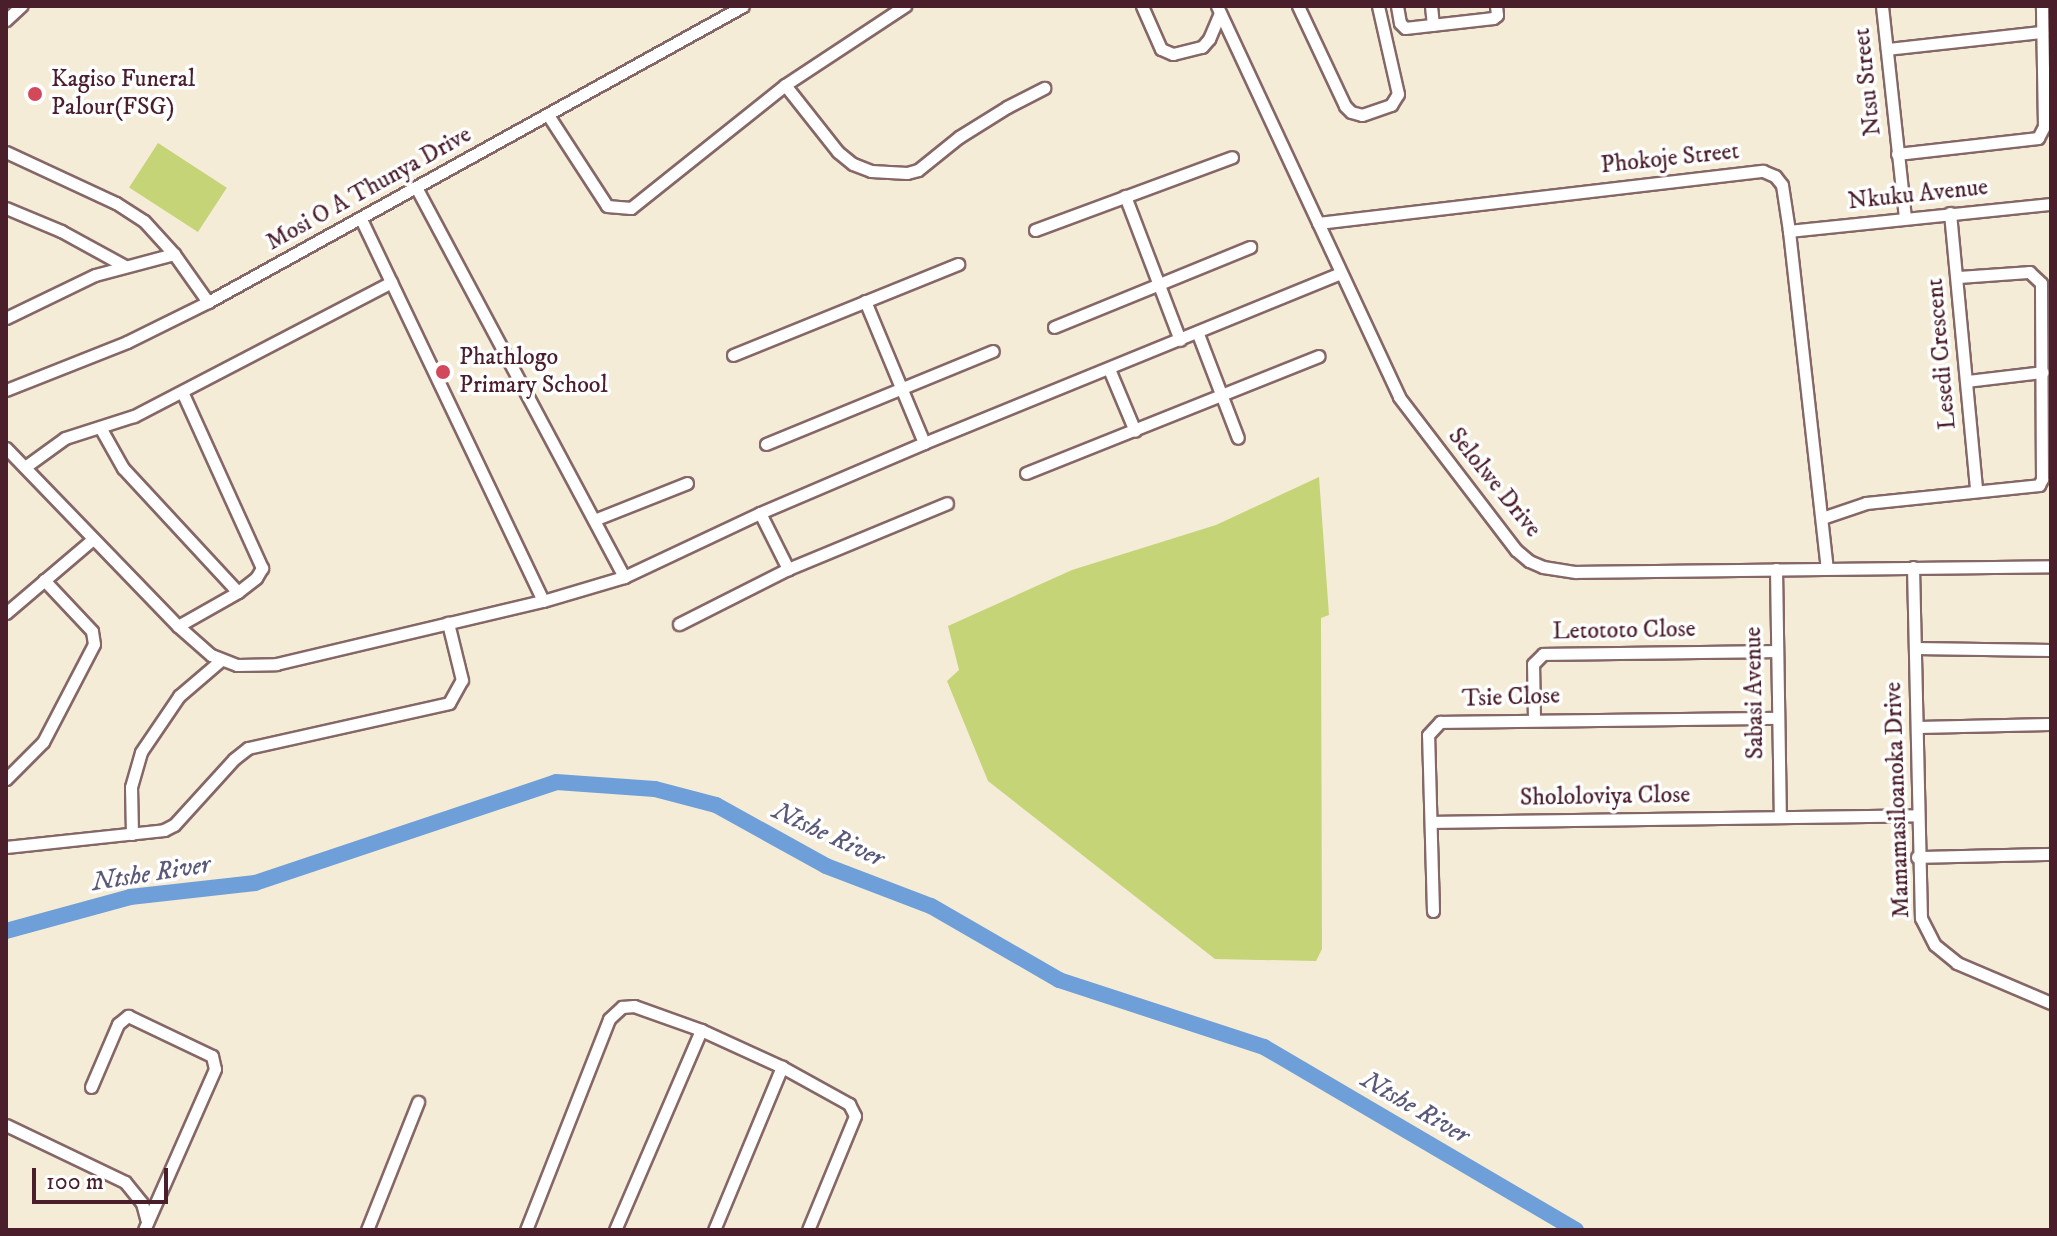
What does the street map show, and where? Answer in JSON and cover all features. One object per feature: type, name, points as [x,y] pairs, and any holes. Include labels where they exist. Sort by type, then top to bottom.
[{"type":"street","points":[[6,20],[21,6]]},
{"type":"street","name":"Mosi O A Thunya Drive","points":[[6,390],[116,347],[208,302],[743,6]]},
{"type":"street","points":[[548,115],[597,194],[607,206],[619,209],[645,200],[785,85],[905,6]]},
{"type":"street","points":[[1142,6],[1161,49],[1173,54],[1202,47],[1209,39],[1218,10]]},
{"type":"street","points":[[1298,6],[1345,106],[1362,115],[1391,105],[1398,94],[1378,6]]},
{"type":"street","points":[[1397,6],[1402,27],[1493,18],[1497,15],[1496,6]]},
{"type":"street","points":[[1431,6],[1433,25]]},
{"type":"street","name":"Ntsu Street","points":[[1882,6],[1905,218]]},
{"type":"street","name":"Ntsu Street","points":[[1897,154],[2038,138],[2044,126],[2042,6]]},
{"type":"street","name":"Selolwe Drive","points":[[1218,10],[1340,273],[1409,412],[1516,550],[1529,561],[1543,567],[1576,572],[2051,566]]},
{"type":"street","points":[[1887,49],[2042,32]]},
{"type":"street","points":[[785,85],[838,152],[853,164],[871,171],[907,173],[918,170],[995,114],[1044,88]]},
{"type":"street","points":[[6,152],[116,203],[144,221],[174,254],[208,302]]},
{"type":"street","points":[[1035,230],[1232,157]]},
{"type":"street","name":"Phokoje Street","points":[[1318,223],[1763,171],[1775,176],[1782,185],[1789,231],[1827,568]]},
{"type":"street","points":[[417,189],[624,577]]},
{"type":"street","points":[[1125,196],[1180,340]]},
{"type":"street","name":"Nkuku Avenue","points":[[1789,231],[2051,204]]},
{"type":"street","points":[[6,208],[123,265]]},
{"type":"street","name":"Lesedi Crescent","points":[[1950,213],[1976,490]]},
{"type":"street","points":[[6,221],[20,214]]},
{"type":"street","points":[[361,219],[543,601]]},
{"type":"street","points":[[1054,327],[1250,247]]},
{"type":"street","points":[[6,318],[95,275],[123,265],[174,254]]},
{"type":"street","points":[[733,355],[958,264]]},
{"type":"street","points":[[1822,518],[1866,503],[2039,485],[2042,479],[2041,283],[2036,275],[2029,272],[1957,277]]},
{"type":"street","points":[[6,448],[178,626],[220,661],[237,665],[276,664],[543,601],[624,577],[760,513],[924,443],[1198,334],[1340,273]]},
{"type":"street","points":[[25,467],[65,438],[101,429],[182,392],[391,282]]},
{"type":"street","points":[[865,301],[924,443]]},
{"type":"street","points":[[1198,334],[1238,438]]},
{"type":"street","points":[[766,444],[993,351]]},
{"type":"street","points":[[1026,473],[1319,356]]},
{"type":"street","points":[[1109,369],[1135,431]]},
{"type":"street","points":[[1967,381],[2042,372]]},
{"type":"street","points":[[178,626],[238,592],[259,575],[261,564],[182,392]]},
{"type":"street","points":[[101,429],[123,468],[238,592]]},
{"type":"street","points":[[594,520],[687,483]]},
{"type":"street","points":[[679,624],[788,569],[947,503]]},
{"type":"street","points":[[760,513],[788,569]]},
{"type":"street","points":[[6,613],[93,539]]},
{"type":"street","name":"Mamamasiloanoka Drive","points":[[1913,567],[1918,727],[1917,857],[1921,918],[1935,945],[1957,963],[2051,1003]]},
{"type":"street","name":"Sabasi Avenue","points":[[1776,569],[1780,816]]},
{"type":"street","points":[[6,779],[43,742],[94,644],[92,631],[44,580]]},
{"type":"street","points":[[6,847],[164,830],[174,825],[234,759],[248,748],[449,703],[462,680],[448,623]]},
{"type":"street","points":[[1915,648],[2051,650]]},
{"type":"street","name":"Letototo Close","points":[[1534,719],[1533,664],[1543,654],[1776,651]]},
{"type":"street","points":[[132,834],[131,787],[141,752],[179,696],[220,661]]},
{"type":"street","name":"Tsie Close","points":[[1433,911],[1428,735],[1440,722],[1778,718]]},
{"type":"street","points":[[1918,727],[2049,724]]},
{"type":"street","name":"Shololoviya Close","points":[[1432,822],[1917,815]]},
{"type":"street","points":[[1917,857],[2051,854]]},
{"type":"street","points":[[526,1230],[609,1019],[615,1012],[634,1006],[701,1030],[782,1067],[849,1104],[855,1116],[808,1230]]},
{"type":"street","points":[[91,1087],[118,1024],[128,1016],[212,1056],[215,1069],[145,1226]]},
{"type":"street","points":[[615,1230],[701,1030]]},
{"type":"street","points":[[714,1230],[782,1067]]},
{"type":"street","points":[[367,1230],[418,1102]]},
{"type":"street","points":[[6,1125],[125,1182],[142,1203],[145,1226]]},
{"type":"green space","points":[[158,143],[227,188],[198,232],[129,187]]},
{"type":"green space","points":[[1319,477],[1329,615],[1321,618],[1322,949],[1316,961],[1215,959],[988,781],[947,681],[959,670],[948,626],[1072,570],[1216,525]]},
{"type":"waterway","name":"Ntshe River","points":[[6,931],[130,897],[255,883],[556,782],[655,789],[716,805],[826,866],[931,906],[1059,980],[1264,1047],[1576,1230]]},
{"type":"place","name":"Kagiso Funeral Palour(FSG)","points":[[35,94]]},
{"type":"place","name":"Phathlogo Primary School","points":[[443,372]]}]
